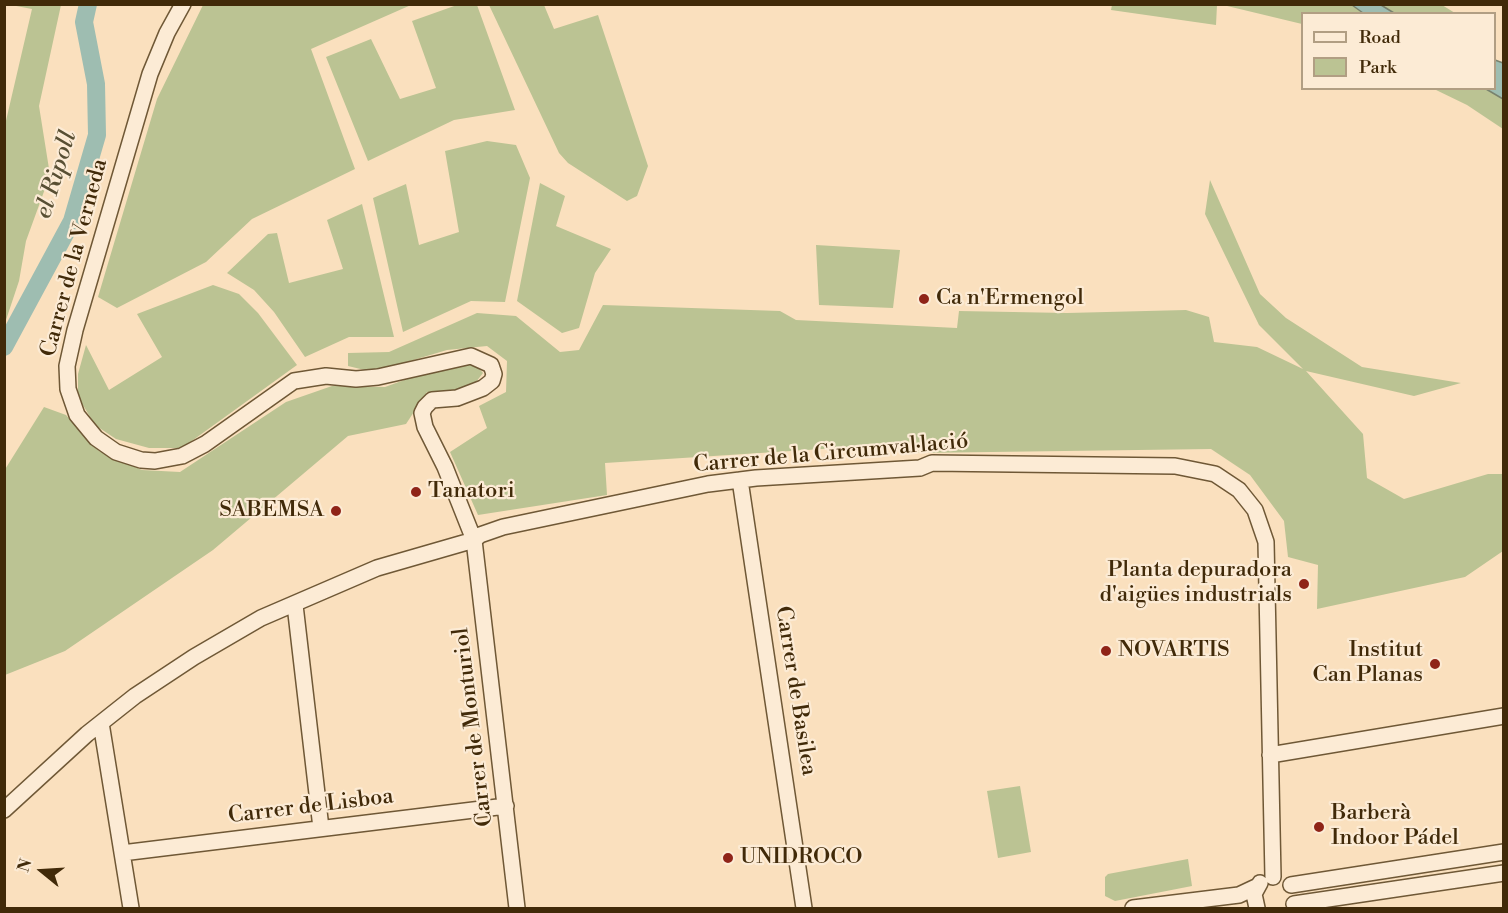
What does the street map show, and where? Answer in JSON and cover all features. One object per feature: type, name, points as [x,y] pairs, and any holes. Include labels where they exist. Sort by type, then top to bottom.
[{"type":"street","name":"Carrer de la Verneda","points":[[183,4],[167,33],[150,74],[75,330],[67,366],[68,388],[77,415],[96,438],[116,452],[141,460],[155,461],[182,456],[205,444],[294,381],[326,376],[356,378],[378,376],[471,356],[491,364],[494,374],[492,381],[483,388],[457,398],[432,400],[424,407],[422,413],[425,427],[471,527],[474,540]]},
{"type":"street","name":"Carrer de la Circumval·lació","points":[[4,810],[101,723],[194,657],[261,618],[377,568],[474,540],[480,535],[518,523],[740,480],[920,468],[932,463],[1175,466],[1215,474],[1239,490],[1248,500],[1260,521],[1266,542],[1273,877]]},
{"type":"street","name":"Carrer de Basilea","points":[[740,480],[804,909]]},
{"type":"street","name":"Carrer de Monturiol","points":[[474,540],[517,909]]},
{"type":"street","points":[[295,605],[321,828]]},
{"type":"street","points":[[1270,755],[1503,716]]},
{"type":"street","points":[[101,723],[131,909]]},
{"type":"street","name":"Carrer de Lisboa","points":[[122,853],[506,806]]},
{"type":"street","points":[[1133,909],[1239,895],[1273,877],[1283,879],[1291,885],[1503,852]]},
{"type":"street","points":[[1291,885],[1293,906],[1503,873]]},
{"type":"street","points":[[1256,887],[1254,901],[1257,909]]},
{"type":"green space","points":[[11,5],[61,5],[39,106],[50,175],[26,241],[19,281],[5,323],[5,125],[32,9]]},
{"type":"green space","points":[[203,5],[411,5],[311,49],[355,169],[252,219],[206,262],[117,308],[98,297],[157,99]]},
{"type":"green space","points":[[457,5],[477,5],[515,110],[454,120],[368,161],[326,57],[371,39],[400,99],[436,88],[412,21]]},
{"type":"green space","points":[[489,5],[544,5],[554,29],[598,15],[648,166],[637,196],[627,201],[568,163],[559,153]]},
{"type":"green space","points":[[1112,5],[1217,5],[1216,25],[1111,10]]},
{"type":"green space","points":[[1223,5],[1352,5],[1362,12],[1301,12],[1301,24]]},
{"type":"green space","points":[[1381,5],[1442,5],[1453,12],[1392,12]]},
{"type":"green space","points":[[1436,90],[1488,90],[1503,99],[1503,129],[1467,105]]},
{"type":"green space","points":[[487,141],[516,145],[530,178],[505,302],[471,301],[403,332],[373,198],[406,184],[419,245],[459,232],[445,151]]},
{"type":"green space","points":[[1210,180],[1260,294],[1286,318],[1362,367],[1461,383],[1414,396],[1306,371],[1363,434],[1367,478],[1404,499],[1488,474],[1503,474],[1503,551],[1465,577],[1317,609],[1318,565],[1288,557],[1284,521],[1250,475],[1211,449],[918,453],[915,443],[605,463],[607,495],[478,515],[450,452],[487,428],[479,406],[506,392],[507,361],[487,346],[447,350],[373,372],[348,366],[348,353],[389,352],[477,313],[516,316],[560,352],[579,350],[603,305],[780,311],[796,320],[957,328],[959,311],[1067,313],[1186,310],[1209,317],[1214,342],[1257,347],[1303,369],[1259,325],[1205,214]]},
{"type":"green space","points":[[540,183],[565,196],[556,226],[611,249],[595,273],[579,328],[562,333],[517,301]]},
{"type":"green space","points":[[362,204],[394,337],[349,337],[305,357],[274,312],[254,290],[227,273],[268,234],[277,233],[289,283],[343,269],[327,220]]},
{"type":"green space","points":[[816,245],[900,250],[893,308],[819,305]]},
{"type":"green space","points":[[213,285],[239,294],[258,313],[297,365],[182,448],[149,448],[116,439],[95,425],[78,397],[78,374],[86,345],[109,390],[162,357],[137,314]]},
{"type":"green space","points":[[475,364],[483,373],[476,382],[449,394],[427,392],[406,424],[348,436],[213,550],[65,651],[5,675],[4,471],[44,407],[66,415],[99,451],[142,470],[180,472],[286,402],[332,386],[385,387],[443,366]]},
{"type":"green space","points":[[1020,786],[1031,852],[998,858],[987,791]]},
{"type":"green space","points":[[1188,859],[1192,886],[1115,901],[1105,896],[1105,877],[1108,874]]},
{"type":"shaded area","points":[[1352,5],[1381,5],[1392,12],[1362,12]]},
{"type":"shaded area","points":[[1496,60],[1503,63],[1503,99],[1488,90],[1496,90]]},
{"type":"waterway","name":"el Ripoll","points":[[4,347],[72,221],[97,135],[96,84],[84,22],[88,4]]},
{"type":"place","name":"Ca n'Ermengol","points":[[924,299]]},
{"type":"place","name":"Tanatori","points":[[416,492]]},
{"type":"place","name":"SABEMSA","points":[[336,511]]},
{"type":"place","name":"Planta depuradora d'aigües industrials","points":[[1304,584]]},
{"type":"place","name":"NOVARTIS","points":[[1106,651]]},
{"type":"place","name":"Institut Can Planas","points":[[1435,664]]},
{"type":"place","name":"Barberà Indoor Pádel","points":[[1319,827]]},
{"type":"place","name":"UNIDROCO","points":[[728,858]]}]
